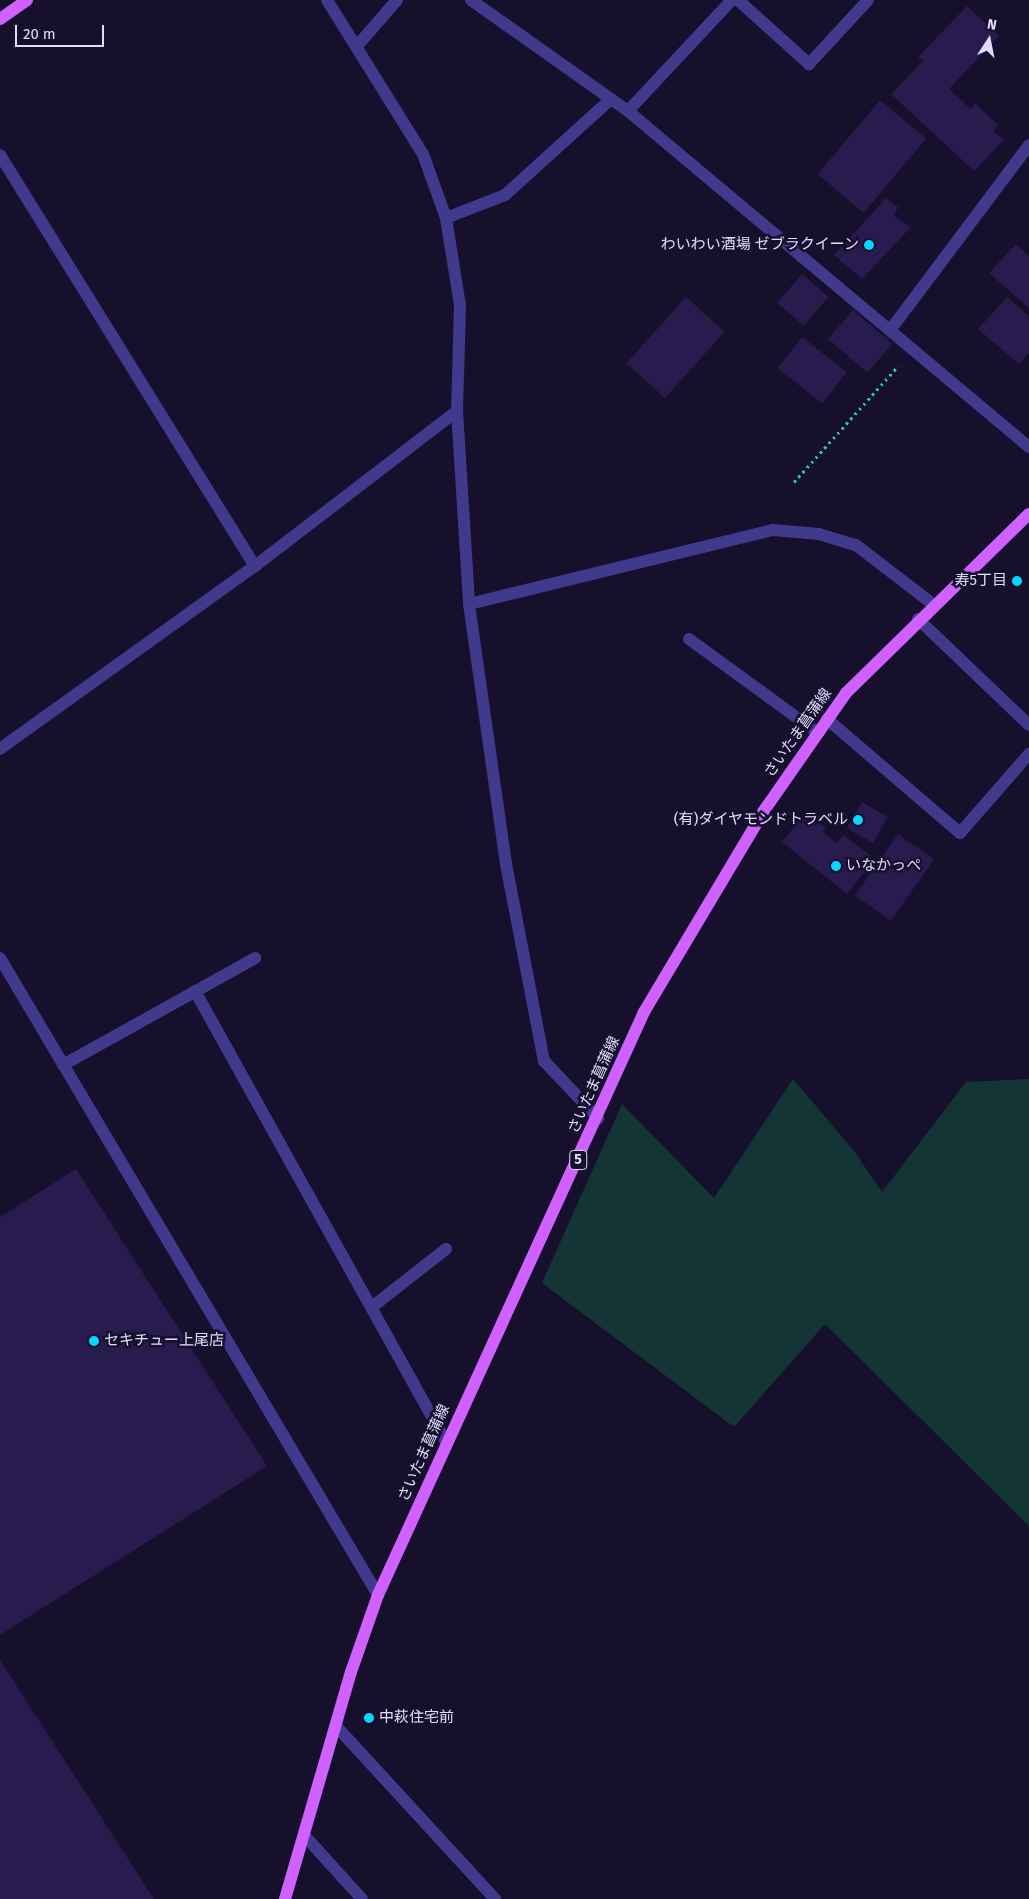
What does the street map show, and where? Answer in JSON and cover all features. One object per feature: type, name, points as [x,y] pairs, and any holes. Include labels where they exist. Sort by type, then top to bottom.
[{"type":"main road","points":[[0,19],[27,0]]},
{"type":"main road","name":"さいたま菖蒲線","points":[[286,1899],[336,1726],[378,1595],[446,1442],[598,1118],[644,1012],[763,812],[846,693],[918,619],[1029,514]]},
{"type":"street","points":[[327,0],[422,154],[446,218],[460,305],[456,411],[469,604],[506,864],[544,1062],[598,1118]]},
{"type":"street","points":[[357,46],[397,0]]},
{"type":"street","points":[[471,0],[628,111],[914,348],[1029,448]]},
{"type":"street","points":[[628,111],[732,0]]},
{"type":"street","points":[[738,0],[809,64],[868,0]]},
{"type":"street","points":[[446,218],[505,195],[611,99]]},
{"type":"street","points":[[891,329],[1029,145]]},
{"type":"street","points":[[0,155],[255,566]]},
{"type":"street","points":[[0,749],[255,566],[456,411]]},
{"type":"street","points":[[469,604],[773,530],[819,534],[856,545],[934,605]]},
{"type":"street","points":[[918,619],[1029,725]]},
{"type":"street","points":[[689,639],[818,734]]},
{"type":"street","points":[[827,719],[960,833],[1029,754]]},
{"type":"street","points":[[0,958],[378,1595]]},
{"type":"street","points":[[63,1065],[255,958]]},
{"type":"street","points":[[196,991],[446,1442]]},
{"type":"street","points":[[372,1308],[446,1249]]},
{"type":"street","points":[[336,1726],[495,1899]]},
{"type":"street","points":[[304,1835],[362,1899]]},
{"type":"path","points":[[794,482],[914,348]]},
{"type":"green space","points":[[793,1079],[854,1151],[882,1192],[966,1082],[1029,1079],[1029,1526],[825,1324],[734,1427],[542,1283],[622,1104],[714,1198]]},
{"type":"building","points":[[967,6],[999,36],[949,89],[971,109],[975,103],[998,125],[993,131],[1004,140],[974,171],[891,94],[923,61],[918,57]]},
{"type":"building","points":[[880,100],[926,139],[864,213],[818,174]]},
{"type":"building","points":[[886,198],[898,207],[894,216],[911,227],[862,279],[834,255]]},
{"type":"building","points":[[1016,244],[1029,256],[1029,308],[989,273]]},
{"type":"building","points":[[802,274],[828,297],[803,326],[777,303]]},
{"type":"building","points":[[686,297],[725,332],[665,398],[626,363]]},
{"type":"building","points":[[1007,297],[1029,316],[1029,353],[1019,364],[978,329]]},
{"type":"building","points":[[853,310],[892,344],[867,373],[828,339]]},
{"type":"building","points":[[802,337],[847,372],[822,404],[777,369]]},
{"type":"building","points":[[862,802],[888,817],[873,843],[847,828]]},
{"type":"building","points":[[803,816],[815,826],[819,822],[826,828],[823,832],[837,843],[844,835],[871,856],[863,865],[868,868],[847,894],[782,842]]},
{"type":"building","points":[[898,834],[934,859],[891,921],[855,895]]},
{"type":"building","name":"セキチュー上尾店","points":[[76,1169],[267,1466],[0,1635],[0,1217]]},
{"type":"building","points":[[0,1660],[154,1899],[0,1899]]},
{"type":"place","name":"わいわい酒場 ゼブラクイーン","points":[[869,245]]},
{"type":"place","name":"寿5丁目","points":[[1017,581]]},
{"type":"place","name":"(有)ダイヤモンドトラベル","points":[[858,820]]},
{"type":"place","name":"いなかっぺ","points":[[836,866]]},
{"type":"place","name":"セキチュー上尾店","points":[[94,1341]]},
{"type":"place","name":"中萩住宅前","points":[[369,1718]]}]
